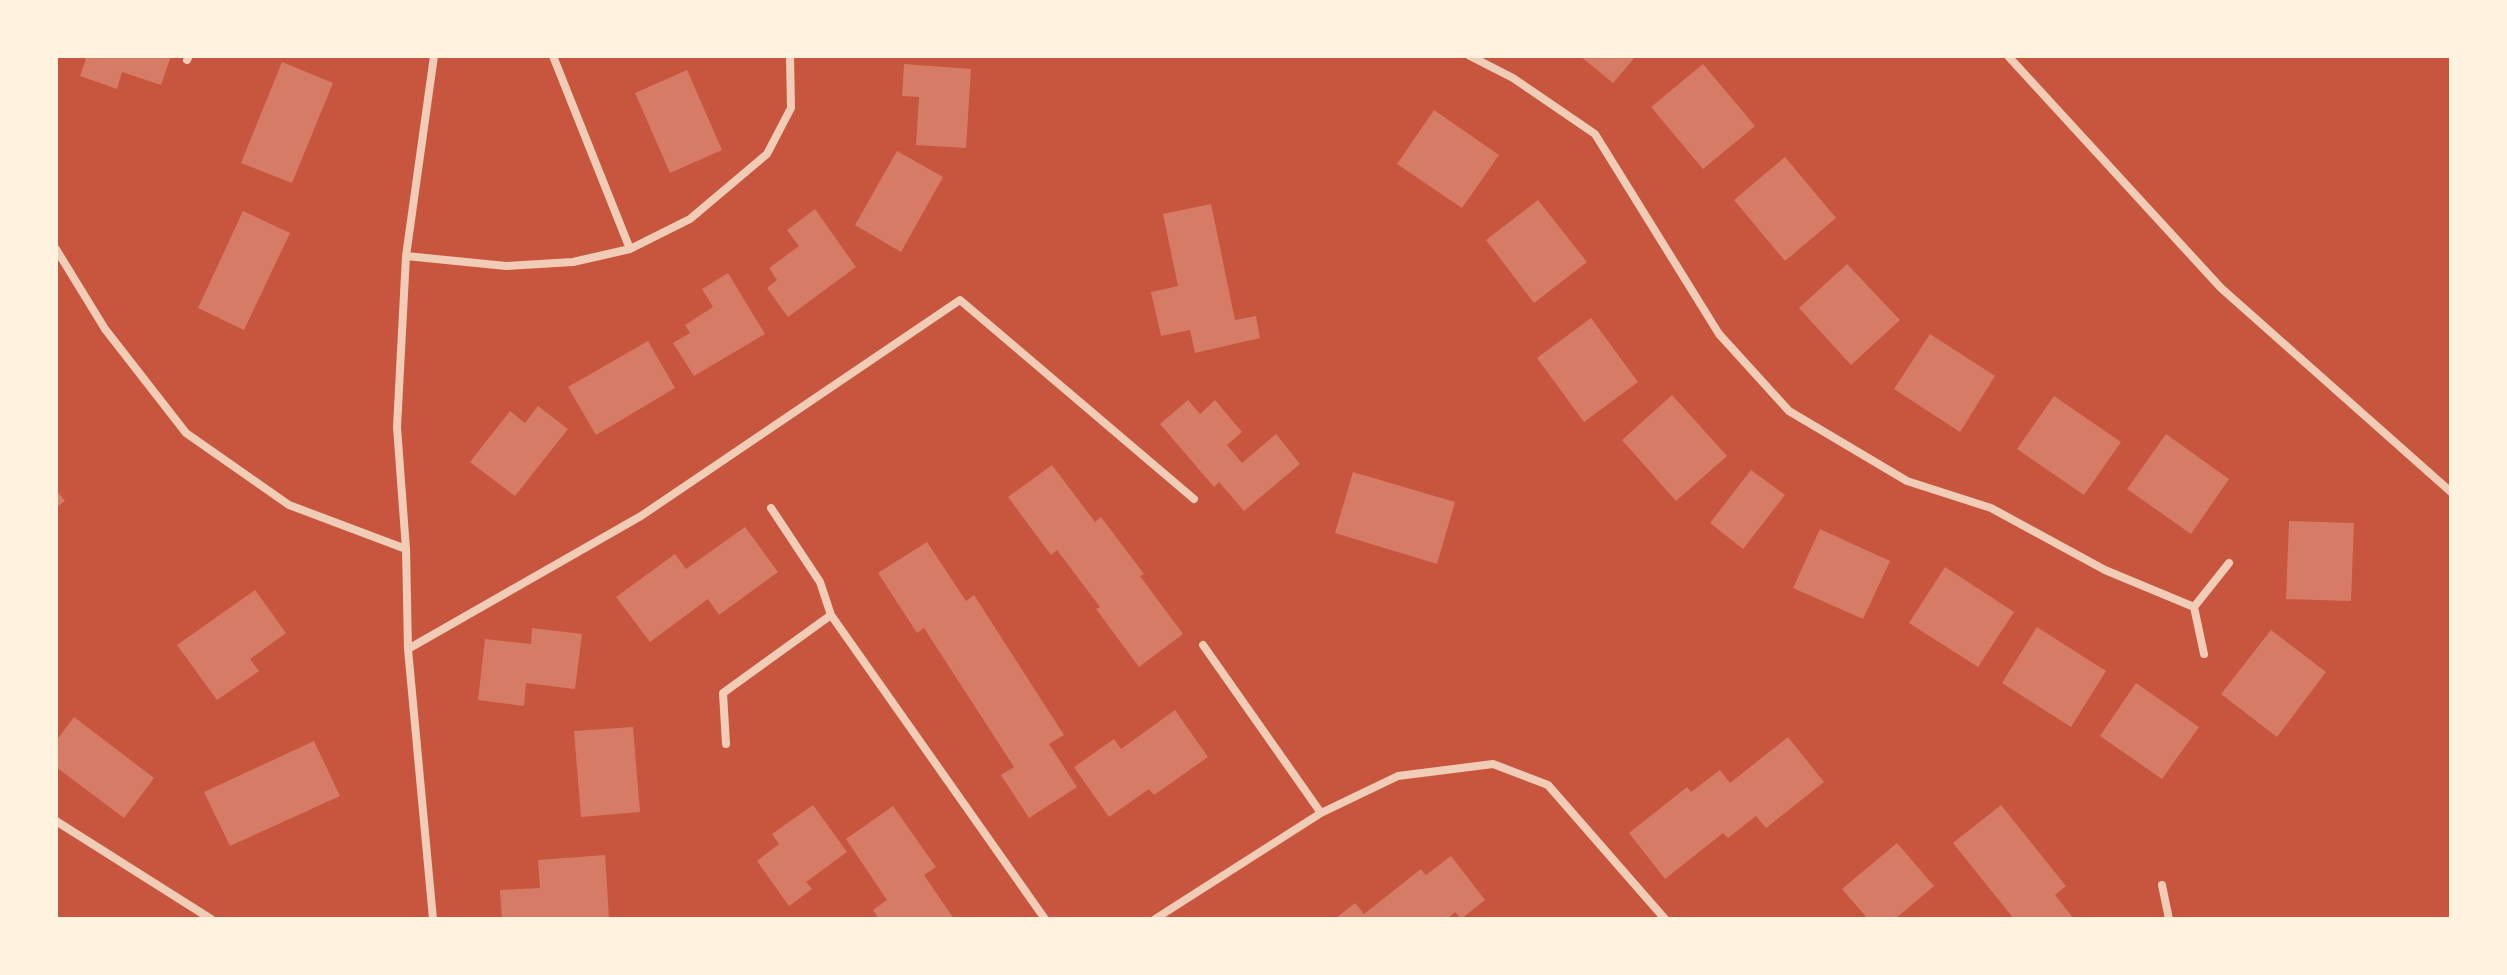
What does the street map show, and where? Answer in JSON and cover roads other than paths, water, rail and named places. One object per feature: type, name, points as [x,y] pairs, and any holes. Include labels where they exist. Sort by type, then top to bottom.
[{"type":"street","points":[[433,919],[408,649],[406,549],[397,427],[406,256],[434,56]]},
{"type":"street","points":[[553,56],[630,249]]},
{"type":"street","points":[[406,256],[506,266],[573,262],[630,249],[690,219],[767,154],[791,108],[790,56]]},
{"type":"street","points":[[1470,56],[1513,78],[1595,134],[1719,334],[1789,411],[1907,481],[1991,508],[2105,570],[2194,607]]},
{"type":"street","points":[[2008,56],[2221,288],[2451,492]]},
{"type":"street","points":[[56,249],[105,329],[186,433],[289,505],[406,549]]},
{"type":"street","points":[[408,649],[641,516],[960,300],[1194,499]]},
{"type":"street","points":[[771,508],[820,582],[831,615],[1045,919]]},
{"type":"street","points":[[2194,607],[2229,563]]},
{"type":"street","points":[[2194,607],[2204,654]]},
{"type":"street","points":[[726,744],[723,693],[831,615]]},
{"type":"street","points":[[1203,645],[1321,813]]},
{"type":"street","points":[[1155,919],[1321,813],[1398,776],[1493,764],[1548,785],[1665,919]]},
{"type":"street","points":[[56,821],[211,919]]},
{"type":"street","points":[[2162,885],[2169,919]]}]
